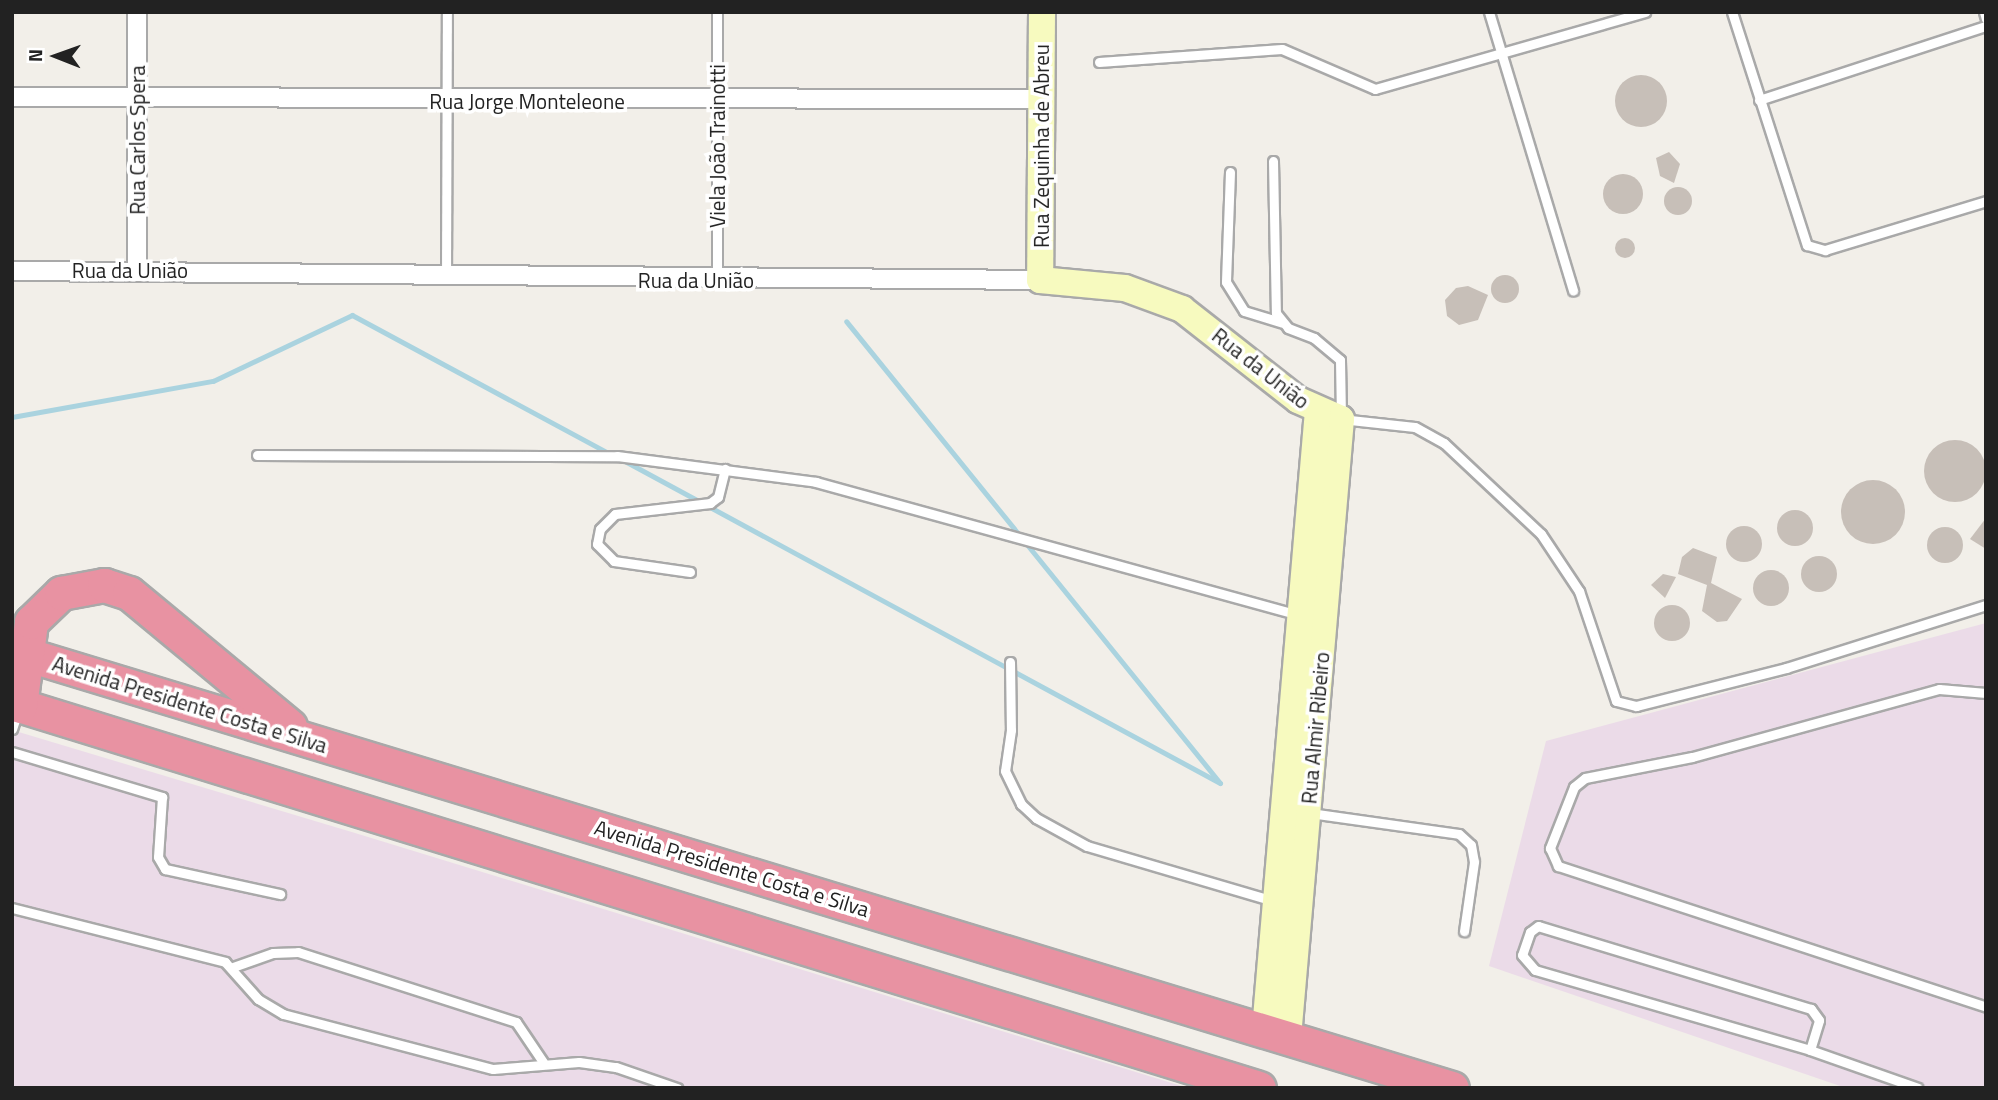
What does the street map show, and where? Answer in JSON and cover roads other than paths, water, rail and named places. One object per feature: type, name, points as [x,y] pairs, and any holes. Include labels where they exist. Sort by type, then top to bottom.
[{"type":"highway","points":[[307,739],[117,588],[89,586],[61,593],[31,622],[18,651],[15,713],[1259,1088]]},
{"type":"highway","name":"Avenida Presidente Costa e Silva","points":[[18,651],[1452,1088]]},
{"type":"street","name":"Rua Carlos Spera","points":[[137,12],[138,268]]},
{"type":"street","name":"Rua Zequinha de Abreu","points":[[1040,280],[1042,12]]},
{"type":"street","name":"Rua Jorge Monteleone","points":[[12,97],[447,102],[1041,99]]},
{"type":"street","name":"Rua da União","points":[[12,271],[138,268],[446,279],[1040,280],[1125,289],[1182,309],[1330,415]]},
{"type":"street","name":"Rua Almir Ribeiro","points":[[1296,811],[1301,615],[1330,415]]},
{"type":"street","name":"Rua Almir Ribeiro","points":[[1277,1033],[1330,415]]},
{"type":"lane","points":[[446,279],[447,12]]},
{"type":"lane","name":"Viela João Trainotti","points":[[717,279],[718,12]]},
{"type":"lane","points":[[1489,12],[1573,290]]},
{"type":"lane","points":[[1099,62],[1282,49],[1375,89],[1503,55],[1645,12]]},
{"type":"lane","points":[[1732,12],[1759,100],[1811,248],[1825,250],[1986,201]]},
{"type":"lane","points":[[1984,12],[1986,19]]},
{"type":"lane","points":[[1759,100],[1986,26]]},
{"type":"lane","points":[[1273,161],[1273,299],[1281,322]]},
{"type":"lane","points":[[1230,172],[1226,282],[1244,311],[1281,322],[1340,360],[1330,415],[1415,427],[1444,443],[1541,534],[1579,591],[1620,704],[1636,706],[1786,668],[1986,604]]},
{"type":"lane","points":[[257,455],[617,456],[816,482],[1301,615]]},
{"type":"lane","points":[[691,572],[614,561],[597,544],[600,529],[615,514],[710,503],[718,497],[725,469]]},
{"type":"lane","points":[[1010,662],[1011,730],[1005,771],[1021,804],[1036,818],[1087,846],[1288,905]]},
{"type":"lane","points":[[1986,693],[1940,689],[1692,757],[1586,778],[1574,787],[1550,848],[1558,866],[1986,1007]]},
{"type":"lane","points":[[12,751],[162,797],[158,857],[165,869],[280,894]]},
{"type":"lane","points":[[1296,811],[1459,834],[1471,845],[1474,862],[1464,931]]},
{"type":"lane","points":[[12,908],[233,967],[273,953],[298,952],[516,1021],[543,1062]]},
{"type":"lane","points":[[1810,1050],[1819,1020],[1811,1009],[1538,926],[1530,932],[1522,955],[1535,970],[1810,1050],[1918,1088]]},
{"type":"lane","points":[[233,967],[258,999],[283,1014],[493,1069],[543,1062],[616,1067],[677,1088]]},
{"type":"waterway","points":[[12,417],[213,381],[352,315],[612,455]]},
{"type":"waterway","points":[[621,459],[1220,783],[846,321]]}]
